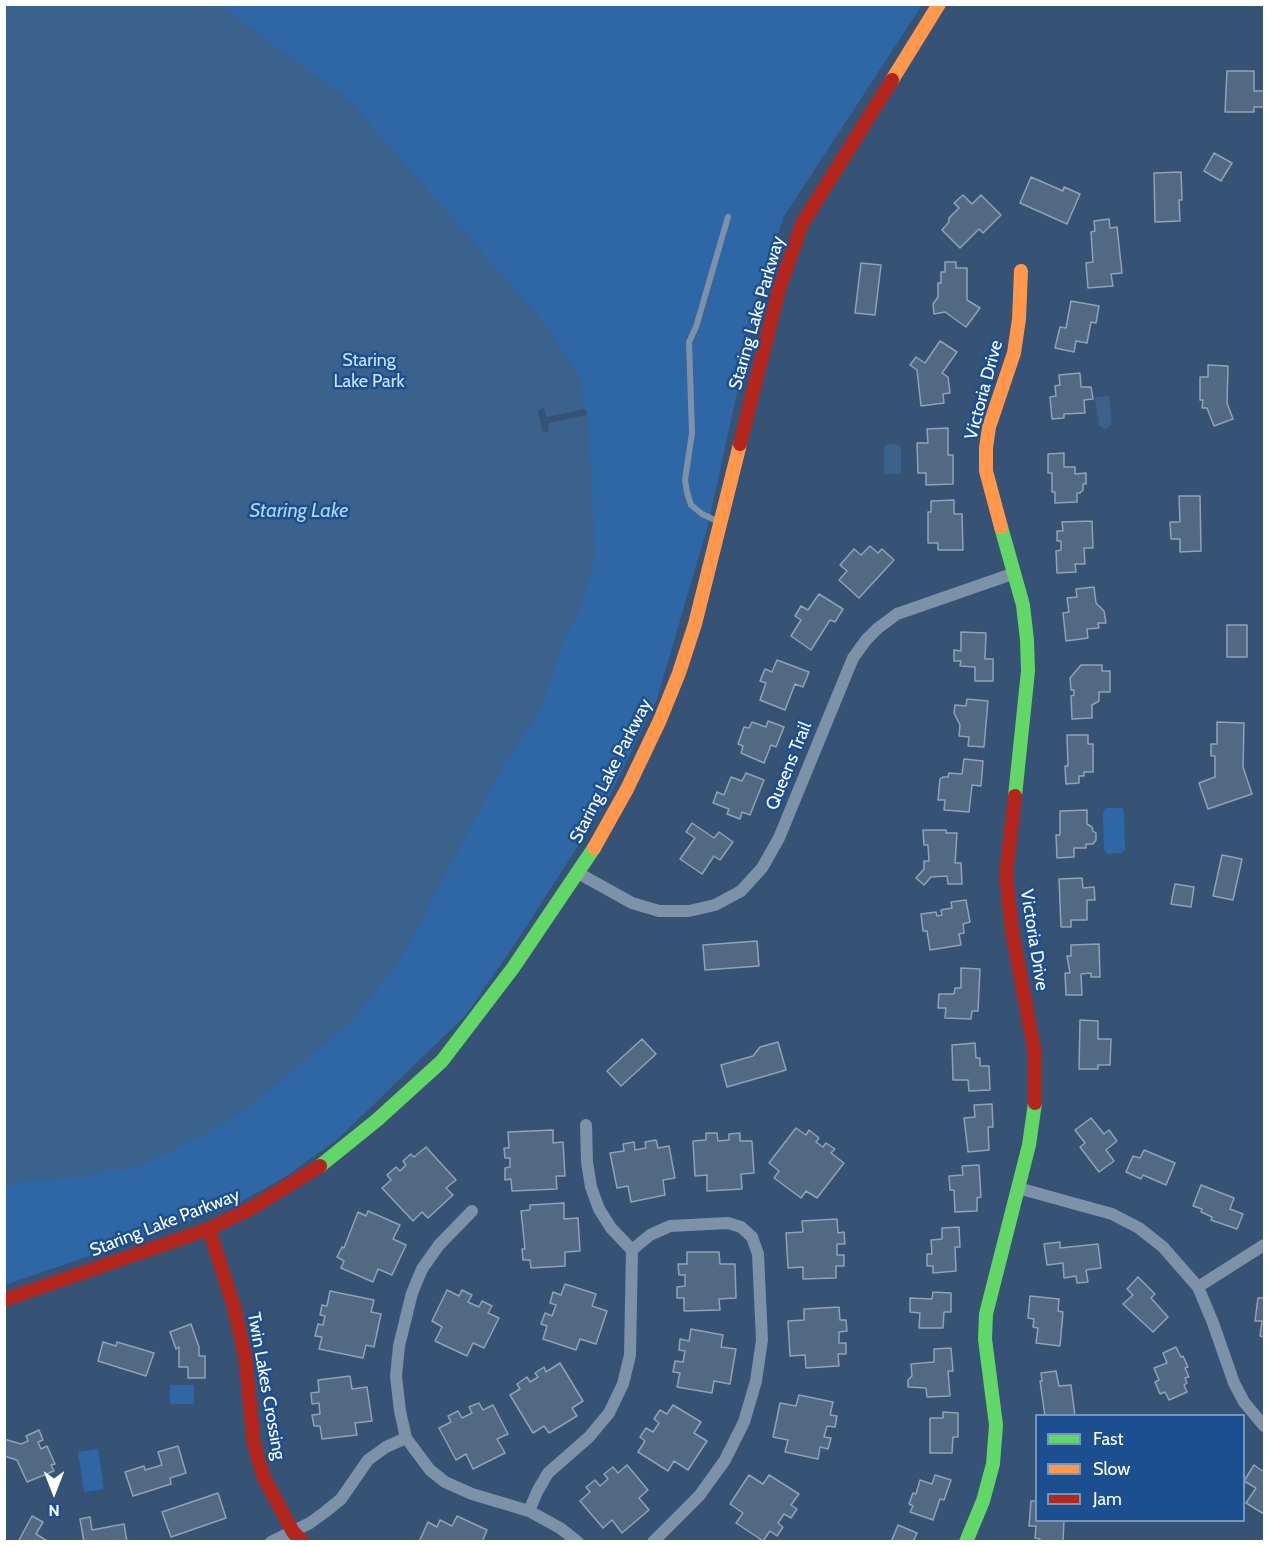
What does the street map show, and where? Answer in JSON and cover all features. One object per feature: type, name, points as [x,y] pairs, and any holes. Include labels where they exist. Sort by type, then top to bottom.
[{"type":"street","name":"Staring Lake Parkway","points":[[4,1300],[209,1229],[250,1209],[313,1172],[377,1120],[442,1061],[513,968],[578,873],[627,789],[660,720],[695,624],[778,289],[802,224],[939,4]]},
{"type":"street","name":"Victoria Drive","points":[[966,1542],[983,1501],[993,1464],[996,1425],[985,1339],[986,1314],[1031,1137],[1036,1094],[1035,1054],[1011,931],[1006,874],[1028,671],[1027,640],[1023,605],[991,496],[986,471],[986,448],[990,422],[1014,353],[1022,271]]},
{"type":"street","name":"Queens Trail","points":[[578,873],[633,903],[659,912],[689,911],[715,906],[741,891],[762,868],[778,838],[853,658],[866,640],[878,628],[906,610],[1015,573]]},
{"type":"street","points":[[529,1511],[548,1473],[596,1429],[609,1413],[623,1384],[630,1355],[632,1250],[611,1228],[599,1209],[591,1187],[587,1162],[586,1125]]},
{"type":"street","points":[[1018,1188],[1112,1214],[1139,1228],[1163,1247],[1198,1287],[1234,1383],[1244,1401],[1264,1426]]},
{"type":"street","points":[[472,1211],[439,1245],[422,1269],[412,1293],[399,1346],[396,1376],[406,1438],[430,1470],[445,1482],[472,1494],[529,1511],[560,1528],[578,1542]]},
{"type":"street","points":[[632,1250],[650,1235],[670,1226],[728,1223],[741,1227],[752,1237],[759,1254],[762,1340],[756,1381],[744,1422],[724,1460],[699,1496],[653,1542]]},
{"type":"street","name":"Twin Lakes Crossing","points":[[209,1229],[234,1307],[245,1356],[254,1445],[264,1478],[298,1537]]},
{"type":"street","points":[[1198,1287],[1264,1245]]},
{"type":"street","points":[[271,1542],[298,1537],[310,1523],[341,1499],[368,1460],[386,1447],[406,1438]]},
{"type":"lane","points":[[720,523],[702,514],[691,505],[686,480],[692,434],[689,342],[696,327],[728,217]]},
{"type":"green space","name":"Staring Lake","points":[[4,5],[922,5],[783,218],[757,302],[708,525],[657,699],[608,799],[519,938],[466,1015],[339,1138],[285,1177],[231,1207],[5,1285]]},
{"type":"green space","points":[[1106,808],[1122,808],[1124,811],[1125,850],[1122,853],[1108,854],[1104,850],[1103,812]]},
{"type":"green space","points":[[170,1385],[194,1385],[194,1404],[170,1404]]},
{"type":"green space","points":[[98,1449],[104,1489],[84,1492],[78,1452]]},
{"type":"water","name":"Staring Lake","points":[[4,5],[219,5],[349,100],[544,323],[578,375],[588,420],[595,556],[578,613],[564,639],[541,708],[501,769],[401,959],[352,1020],[234,1118],[173,1150],[130,1170],[109,1169],[85,1177],[33,1180],[5,1187]]},
{"type":"water","points":[[1109,396],[1112,424],[1106,429],[1099,426],[1095,397]]},
{"type":"water","points":[[889,444],[901,447],[901,474],[884,474],[884,447]]},
{"type":"pier","points":[[544,408],[546,417],[586,409],[587,415],[548,423],[549,431],[543,433],[538,410]]},
{"type":"building","points":[[1227,71],[1254,71],[1254,91],[1264,91],[1264,107],[1254,107],[1254,112],[1225,112]]},
{"type":"building","points":[[1214,153],[1232,163],[1221,181],[1204,171]]},
{"type":"building","points":[[1181,172],[1180,221],[1155,222],[1154,173]]},
{"type":"building","points":[[1031,177],[1063,191],[1064,187],[1080,194],[1067,224],[1020,203]]},
{"type":"building","points":[[963,195],[972,204],[981,195],[1001,215],[983,233],[979,229],[960,248],[942,230],[959,208],[954,203]]},
{"type":"building","points":[[1109,219],[1110,228],[1117,227],[1122,273],[1111,274],[1113,286],[1088,288],[1086,263],[1093,262],[1091,232],[1095,231],[1094,221]]},
{"type":"building","points":[[945,262],[956,262],[956,268],[967,268],[967,300],[980,308],[966,327],[945,312],[934,314],[933,304],[938,297],[938,283],[941,283],[941,272],[945,272]]},
{"type":"building","points":[[861,263],[881,265],[875,315],[855,313]]},
{"type":"building","points":[[1071,301],[1099,306],[1096,323],[1091,322],[1087,343],[1076,341],[1074,352],[1055,348],[1060,327],[1066,328]]},
{"type":"building","points":[[940,341],[957,352],[942,373],[948,377],[950,393],[943,394],[944,403],[921,406],[917,370],[910,365],[916,357],[925,363]]},
{"type":"building","points":[[1208,365],[1228,366],[1227,403],[1233,419],[1214,426],[1207,408],[1202,408],[1203,400],[1200,400],[1200,377],[1208,377]]},
{"type":"building","points":[[1080,373],[1081,387],[1091,387],[1093,399],[1084,400],[1085,413],[1064,414],[1064,418],[1052,419],[1050,397],[1056,396],[1055,386],[1060,385],[1059,375]]},
{"type":"building","points":[[948,428],[948,455],[953,455],[953,484],[926,485],[926,473],[918,473],[917,443],[928,443],[927,429]]},
{"type":"building","points":[[1064,453],[1064,467],[1075,467],[1075,474],[1086,473],[1086,484],[1083,484],[1083,490],[1080,493],[1077,493],[1077,502],[1055,503],[1055,492],[1052,492],[1052,473],[1048,473],[1048,454]]},
{"type":"building","points":[[1179,496],[1200,496],[1201,551],[1180,552],[1180,539],[1171,539],[1170,522],[1180,522]]},
{"type":"building","points":[[954,500],[954,514],[962,514],[963,550],[938,550],[938,543],[928,543],[928,512],[931,512],[931,501]]},
{"type":"building","points":[[1092,521],[1093,548],[1084,548],[1085,564],[1075,564],[1076,572],[1057,573],[1056,551],[1061,550],[1061,541],[1057,541],[1057,531],[1063,531],[1062,522]]},
{"type":"building","points":[[870,546],[878,553],[882,549],[894,560],[859,598],[839,580],[847,571],[840,565],[854,549],[861,555]]},
{"type":"building","points":[[1094,587],[1096,603],[1104,611],[1106,623],[1098,623],[1099,628],[1087,629],[1088,638],[1066,641],[1063,613],[1069,612],[1067,598],[1077,597],[1076,589]]},
{"type":"building","points":[[819,594],[843,609],[835,622],[830,620],[811,650],[791,636],[801,620],[795,616],[801,606],[808,610]]},
{"type":"building","points":[[1227,625],[1247,625],[1247,657],[1227,657]]},
{"type":"building","points":[[961,632],[986,633],[985,659],[993,659],[993,681],[975,681],[975,667],[960,666],[961,661],[954,661],[954,650],[961,651]]},
{"type":"building","points":[[777,660],[809,672],[803,687],[795,684],[785,710],[760,700],[766,683],[760,681],[765,669],[772,672]]},
{"type":"building","points":[[1081,665],[1102,665],[1102,671],[1110,671],[1110,692],[1099,692],[1099,701],[1092,705],[1092,718],[1072,719],[1071,696],[1074,695],[1074,690],[1071,690],[1070,678]]},
{"type":"building","points":[[967,699],[988,701],[984,747],[968,746],[969,737],[959,736],[960,725],[954,713],[955,705],[966,706]]},
{"type":"building","points":[[768,721],[784,727],[776,747],[771,745],[764,763],[741,753],[743,746],[738,744],[744,727],[749,728],[752,722],[766,727]]},
{"type":"building","points":[[1217,722],[1244,723],[1243,767],[1252,794],[1208,809],[1199,783],[1215,777],[1215,756],[1211,756],[1211,744],[1217,744]]},
{"type":"building","points":[[1067,735],[1088,735],[1088,744],[1093,744],[1093,772],[1084,772],[1084,776],[1079,776],[1079,783],[1066,784]]},
{"type":"building","points":[[964,759],[983,761],[981,786],[972,785],[969,812],[944,810],[945,800],[938,800],[940,779],[948,777],[949,773],[962,774]]},
{"type":"building","points":[[746,773],[764,780],[750,815],[742,812],[740,819],[727,814],[729,809],[713,803],[717,792],[724,795],[731,777],[742,781]]},
{"type":"building","points":[[1087,810],[1087,824],[1096,833],[1096,840],[1093,844],[1086,844],[1086,848],[1074,848],[1074,857],[1057,858],[1056,835],[1060,835],[1060,811]]},
{"type":"building","points":[[692,823],[714,838],[719,832],[733,842],[720,860],[714,856],[702,874],[680,859],[695,838],[686,832]]},
{"type":"building","points":[[923,830],[946,830],[946,833],[957,833],[955,863],[961,863],[962,884],[948,884],[947,876],[931,877],[924,885],[916,878],[924,869],[924,861],[929,861],[928,845],[924,845]]},
{"type":"building","points":[[1222,855],[1242,859],[1233,900],[1213,896]]},
{"type":"building","points":[[1082,878],[1083,888],[1094,887],[1095,900],[1087,900],[1087,920],[1071,920],[1071,927],[1061,927],[1059,879]]},
{"type":"building","points":[[1175,884],[1194,887],[1191,907],[1171,904]]},
{"type":"building","points":[[966,900],[970,922],[963,924],[964,933],[959,934],[961,945],[930,950],[927,931],[923,931],[921,914],[936,912],[937,916],[942,915],[941,910],[952,908],[951,902]]},
{"type":"building","points":[[757,941],[759,966],[705,970],[703,945]]},
{"type":"building","points":[[1099,944],[1100,977],[1091,977],[1091,973],[1081,974],[1082,995],[1066,995],[1065,973],[1070,973],[1067,956],[1071,956],[1071,945]]},
{"type":"building","points":[[961,968],[980,969],[978,1011],[972,1011],[971,1019],[945,1018],[946,1008],[938,1008],[939,994],[954,994],[955,988],[961,988]]},
{"type":"building","points":[[1080,1020],[1098,1021],[1098,1039],[1111,1039],[1110,1065],[1098,1065],[1098,1069],[1079,1069]]},
{"type":"building","points":[[642,1039],[656,1054],[621,1086],[607,1071]]},
{"type":"building","points":[[778,1042],[786,1070],[727,1087],[721,1065],[753,1056],[760,1047]]},
{"type":"building","points":[[975,1043],[976,1058],[980,1058],[980,1066],[989,1066],[990,1090],[969,1091],[968,1080],[953,1080],[952,1045]]},
{"type":"building","points":[[992,1104],[993,1127],[988,1127],[989,1150],[968,1152],[964,1118],[975,1117],[974,1105]]},
{"type":"building","points":[[1091,1118],[1104,1134],[1109,1130],[1117,1141],[1106,1150],[1114,1161],[1099,1172],[1080,1147],[1085,1143],[1075,1130]]},
{"type":"building","points":[[796,1128],[806,1135],[809,1130],[819,1138],[816,1142],[823,1147],[826,1143],[835,1149],[831,1153],[844,1163],[817,1198],[806,1191],[801,1198],[774,1178],[779,1171],[769,1163]]},
{"type":"building","points":[[553,1130],[553,1143],[563,1142],[565,1176],[556,1176],[557,1189],[512,1191],[511,1179],[505,1180],[505,1168],[510,1167],[510,1158],[505,1158],[504,1148],[509,1148],[508,1132]]},
{"type":"building","points":[[706,1133],[717,1133],[718,1141],[729,1140],[729,1134],[740,1133],[740,1141],[752,1141],[754,1173],[741,1174],[742,1189],[707,1191],[707,1175],[695,1176],[693,1141],[706,1140]]},
{"type":"building","points":[[656,1140],[658,1148],[669,1146],[675,1178],[663,1180],[665,1195],[631,1202],[628,1186],[617,1188],[610,1153],[624,1151],[623,1144],[634,1142],[635,1150],[646,1148],[645,1142]]},
{"type":"building","points":[[426,1147],[456,1180],[446,1188],[453,1195],[428,1218],[422,1212],[413,1221],[382,1188],[391,1180],[387,1175],[396,1167],[400,1171],[406,1165],[403,1161],[411,1154],[414,1157]]},
{"type":"building","points":[[1144,1150],[1175,1163],[1166,1185],[1143,1175],[1141,1179],[1126,1172],[1133,1156],[1140,1158]]},
{"type":"building","points":[[979,1165],[981,1197],[977,1198],[977,1211],[955,1212],[954,1190],[950,1190],[949,1176],[963,1175],[962,1166]]},
{"type":"building","points":[[1201,1185],[1234,1198],[1230,1209],[1243,1214],[1237,1229],[1211,1220],[1212,1217],[1201,1212],[1202,1209],[1193,1206]]},
{"type":"building","points":[[564,1203],[564,1219],[578,1218],[580,1251],[565,1252],[565,1266],[531,1268],[530,1260],[523,1260],[522,1249],[525,1249],[521,1211],[530,1210],[530,1205]]},
{"type":"building","points":[[368,1211],[400,1225],[393,1239],[406,1245],[392,1275],[378,1269],[373,1282],[341,1268],[344,1261],[337,1257],[342,1247],[344,1248],[358,1212],[366,1216]]},
{"type":"building","points":[[837,1219],[838,1233],[844,1232],[845,1244],[837,1244],[837,1255],[844,1255],[844,1266],[836,1266],[836,1278],[803,1279],[803,1267],[788,1268],[786,1233],[803,1232],[802,1221]]},
{"type":"building","points":[[959,1227],[960,1247],[955,1247],[956,1271],[933,1273],[933,1266],[927,1266],[927,1254],[932,1254],[931,1240],[942,1239],[942,1228]]},
{"type":"building","points":[[1060,1242],[1060,1248],[1098,1244],[1101,1268],[1086,1270],[1088,1282],[1077,1283],[1076,1276],[1064,1278],[1063,1263],[1047,1265],[1044,1244]]},
{"type":"building","points":[[687,1252],[719,1252],[720,1264],[735,1264],[736,1298],[719,1299],[720,1310],[684,1311],[684,1298],[677,1298],[677,1287],[685,1286],[685,1275],[679,1275],[678,1264],[687,1264]]},
{"type":"building","points":[[1138,1277],[1155,1294],[1151,1298],[1168,1317],[1153,1332],[1123,1304],[1133,1295],[1127,1289]]},
{"type":"building","points":[[565,1284],[596,1294],[592,1306],[607,1311],[596,1344],[580,1339],[576,1350],[543,1339],[547,1326],[541,1324],[545,1313],[552,1316],[556,1305],[550,1303],[553,1292],[561,1295]]},
{"type":"building","points":[[447,1290],[459,1296],[462,1290],[472,1295],[468,1302],[479,1307],[482,1301],[492,1306],[488,1313],[499,1318],[484,1348],[473,1343],[467,1356],[435,1341],[442,1327],[432,1321]]},
{"type":"building","points":[[330,1291],[374,1300],[371,1312],[381,1314],[374,1347],[366,1345],[363,1358],[319,1349],[322,1337],[315,1336],[318,1324],[323,1325],[325,1316],[320,1315],[322,1305],[327,1306]]},
{"type":"building","points":[[933,1292],[951,1293],[951,1312],[944,1312],[943,1328],[919,1328],[920,1313],[910,1312],[910,1298],[932,1299]]},
{"type":"building","points":[[1030,1296],[1059,1299],[1058,1311],[1063,1312],[1060,1346],[1036,1343],[1038,1328],[1033,1327],[1034,1319],[1028,1318]]},
{"type":"building","points":[[1258,1298],[1264,1298],[1264,1337],[1260,1336],[1262,1321],[1255,1321]]},
{"type":"building","points":[[839,1307],[840,1320],[846,1320],[847,1331],[839,1332],[839,1343],[846,1343],[846,1354],[838,1354],[839,1366],[806,1368],[805,1355],[790,1356],[788,1321],[804,1320],[804,1309]]},
{"type":"building","points":[[191,1324],[199,1347],[199,1356],[205,1356],[205,1378],[188,1378],[188,1367],[179,1367],[179,1347],[176,1349],[170,1332]]},
{"type":"building","points":[[691,1329],[723,1335],[721,1347],[736,1349],[730,1384],[714,1381],[712,1393],[677,1387],[680,1373],[673,1372],[675,1361],[683,1362],[685,1351],[679,1350],[680,1339],[689,1341]]},
{"type":"building","points":[[103,1342],[116,1346],[117,1342],[154,1353],[146,1376],[98,1361]]},
{"type":"building","points":[[1176,1347],[1188,1367],[1185,1368],[1189,1377],[1185,1378],[1187,1383],[1184,1385],[1187,1392],[1169,1400],[1165,1392],[1160,1394],[1155,1382],[1159,1380],[1154,1368],[1167,1363],[1163,1353]]},
{"type":"building","points":[[951,1348],[953,1371],[948,1371],[950,1396],[927,1397],[926,1388],[908,1387],[908,1380],[912,1376],[911,1364],[934,1362],[934,1349]]},
{"type":"building","points":[[560,1363],[583,1401],[572,1408],[577,1416],[549,1433],[544,1426],[533,1433],[510,1395],[520,1389],[517,1384],[527,1377],[530,1382],[538,1377],[535,1373],[544,1367],[546,1372]]},
{"type":"building","points":[[1056,1371],[1059,1386],[1071,1385],[1075,1414],[1045,1414],[1041,1373]]},
{"type":"building","points":[[350,1376],[352,1389],[367,1387],[372,1421],[355,1423],[357,1435],[322,1439],[320,1426],[314,1426],[312,1415],[320,1414],[319,1403],[312,1404],[311,1393],[319,1392],[318,1380]]},
{"type":"building","points":[[799,1395],[833,1402],[830,1415],[837,1416],[835,1427],[827,1426],[824,1437],[831,1438],[828,1449],[820,1447],[818,1459],[785,1452],[788,1440],[773,1437],[780,1403],[796,1406]]},
{"type":"building","points":[[479,1403],[483,1410],[493,1405],[508,1434],[497,1439],[505,1453],[473,1469],[466,1454],[456,1460],[439,1428],[451,1422],[448,1416],[458,1411],[462,1418],[472,1413],[469,1407]]},
{"type":"building","points":[[673,1405],[701,1422],[694,1433],[707,1441],[688,1470],[674,1461],[668,1471],[638,1452],[645,1441],[640,1437],[646,1428],[653,1432],[659,1423],[654,1419],[660,1410],[667,1414]]},
{"type":"building","points":[[943,1412],[958,1413],[958,1437],[953,1437],[952,1453],[930,1453],[930,1418],[943,1418]]},
{"type":"building","points":[[39,1430],[43,1440],[38,1442],[41,1449],[47,1446],[55,1464],[51,1465],[54,1471],[27,1482],[17,1460],[4,1456],[4,1439],[21,1444],[28,1441],[26,1436]]},
{"type":"building","points":[[178,1446],[186,1473],[170,1478],[171,1484],[133,1496],[125,1472],[144,1466],[145,1470],[162,1465],[158,1452]]},
{"type":"building","points":[[627,1465],[648,1490],[639,1498],[649,1510],[622,1533],[612,1520],[603,1528],[580,1501],[590,1492],[586,1487],[595,1480],[600,1486],[608,1479],[604,1474],[613,1467],[618,1473]]},
{"type":"building","points":[[1254,1465],[1264,1472],[1264,1514],[1246,1503],[1256,1488],[1245,1479]]},
{"type":"building","points":[[749,1475],[763,1484],[769,1475],[799,1494],[791,1505],[797,1509],[791,1518],[784,1514],[778,1523],[783,1527],[777,1536],[770,1531],[763,1541],[736,1523],[743,1513],[730,1504]]},
{"type":"building","points":[[935,1475],[951,1480],[944,1500],[940,1499],[933,1520],[910,1512],[913,1506],[909,1504],[913,1493],[916,1494],[920,1480],[932,1484]]},
{"type":"building","points":[[218,1493],[226,1518],[171,1537],[162,1512]]},
{"type":"building","points":[[1031,1501],[1035,1501],[1035,1522],[1064,1522],[1063,1542],[1040,1542],[1040,1539],[1035,1538],[1036,1526],[1029,1526]]},
{"type":"building","points":[[32,1516],[43,1522],[36,1534],[49,1542],[18,1542]]},
{"type":"building","points":[[457,1516],[487,1530],[482,1542],[419,1542],[428,1522],[437,1527],[440,1520],[452,1526]]},
{"type":"building","points":[[90,1517],[92,1530],[124,1524],[127,1542],[84,1542],[80,1519]]},
{"type":"building","points":[[898,1525],[917,1533],[913,1542],[891,1542]]},
{"type":"traffic: fast","points":[[1001,527],[1023,605],[1027,640],[1028,671],[1015,796]]},
{"type":"traffic: fast","points":[[320,1166],[377,1120],[442,1061],[513,968],[594,848]]},
{"type":"traffic: fast","points":[[966,1542],[983,1501],[993,1464],[996,1425],[985,1339],[986,1314],[1029,1145],[1035,1103]]},
{"type":"traffic: slow","points":[[892,80],[939,4]]},
{"type":"traffic: slow","points":[[1001,527],[986,471],[986,448],[989,427],[1014,353],[1019,319],[1021,271]]},
{"type":"traffic: slow","points":[[594,848],[627,789],[660,720],[679,673],[695,624],[740,444]]},
{"type":"traffic: jam","points":[[740,444],[779,289],[802,224],[892,80]]},
{"type":"traffic: jam","points":[[1015,796],[1006,875],[1012,931],[1035,1054],[1035,1103]]},
{"type":"traffic: jam","points":[[4,1300],[209,1229],[250,1209],[320,1166]]},
{"type":"traffic: jam","points":[[209,1229],[234,1307],[245,1356],[254,1445],[264,1478],[293,1532],[303,1542]]},
{"type":"park label","name":"Staring Lake Park","points":[[369,371]]}]
